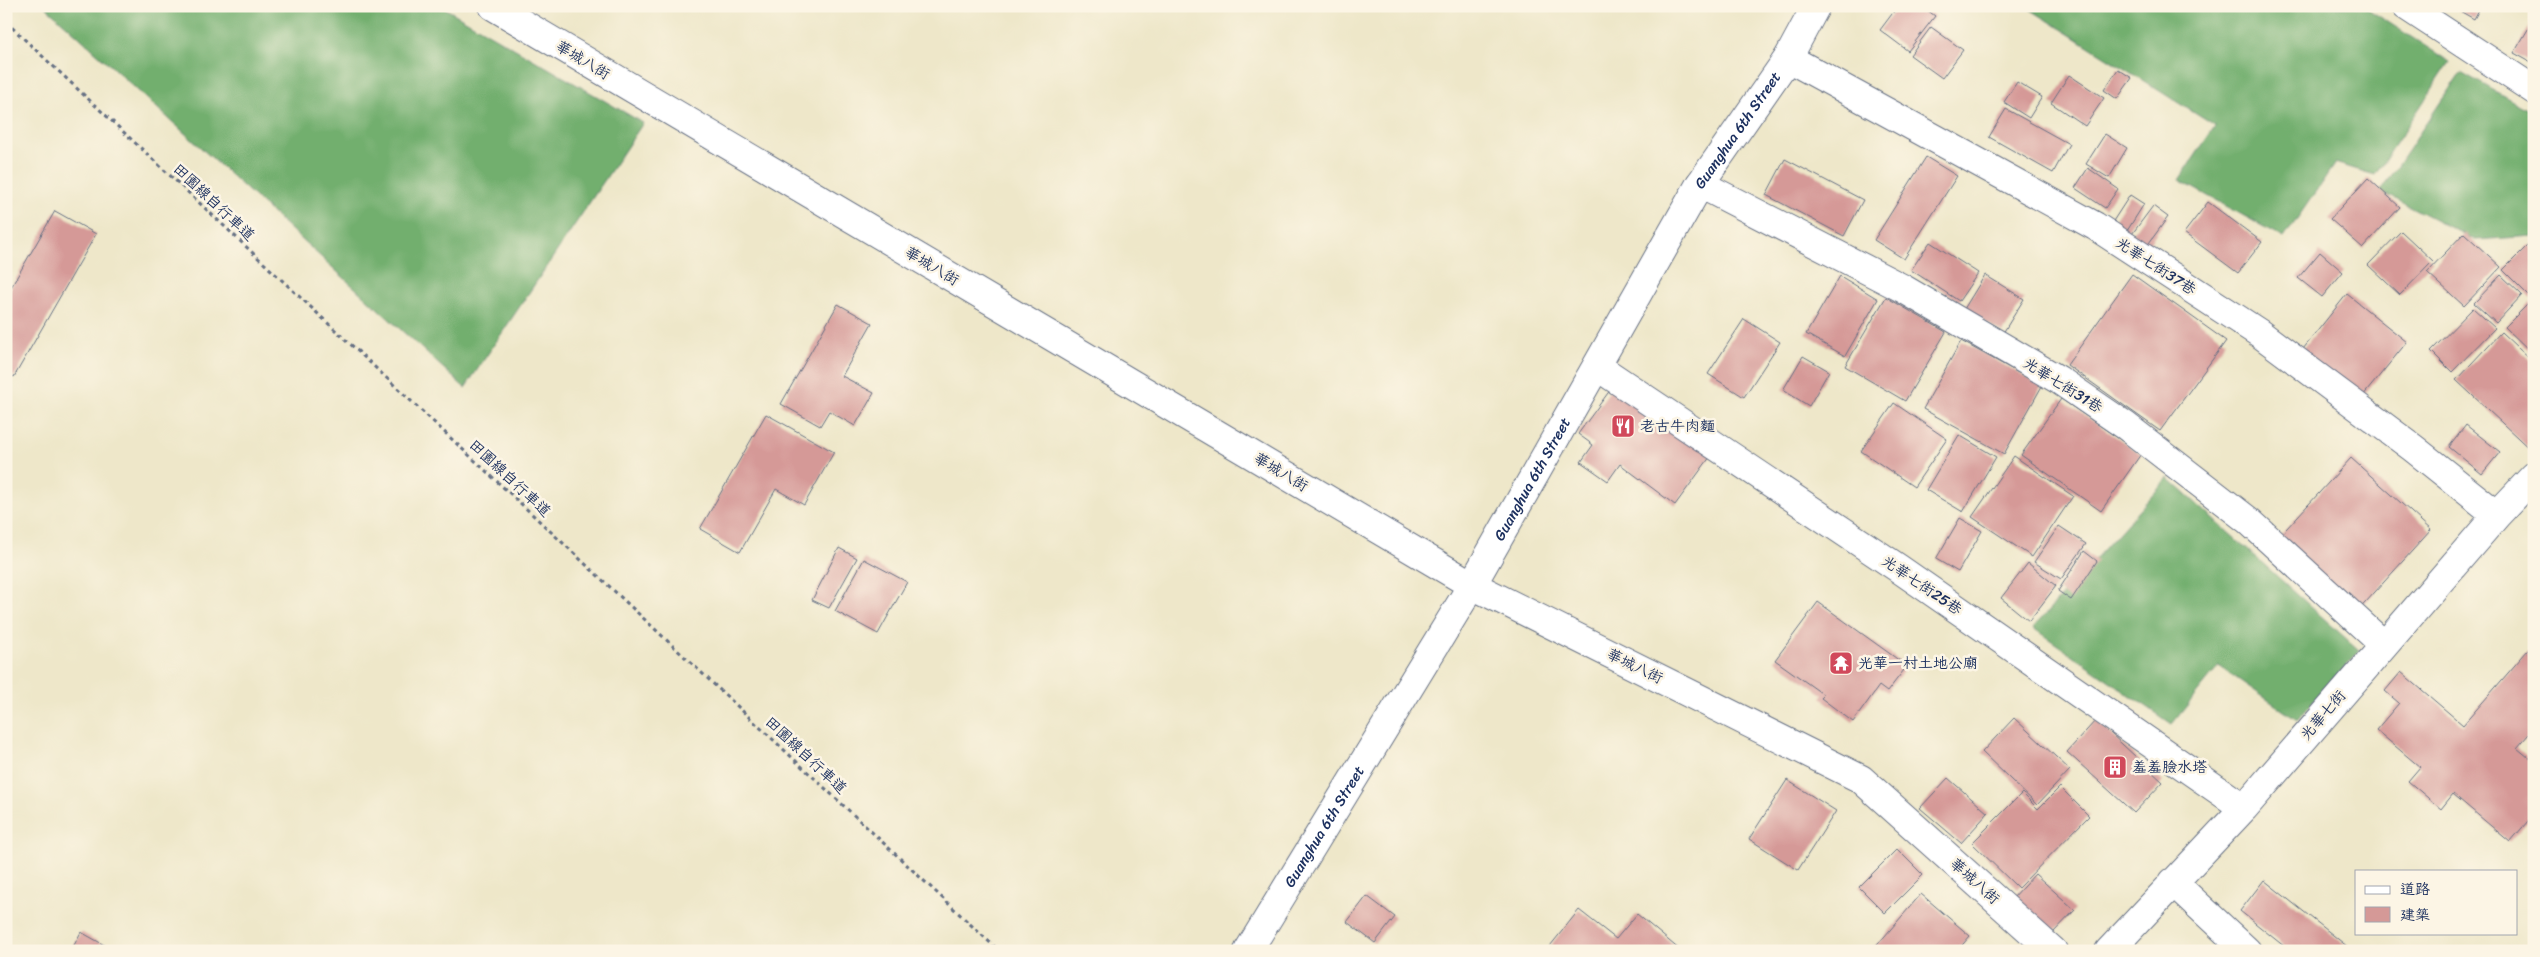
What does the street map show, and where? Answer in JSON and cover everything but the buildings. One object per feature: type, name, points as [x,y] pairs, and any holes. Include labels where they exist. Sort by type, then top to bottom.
[{"type":"street","name":"華城八街","points":[[493,6],[1472,585],[1861,779],[2053,951]]},
{"type":"street","name":"Guanghua 6th Street","points":[[1248,951],[1472,585],[1598,367],[1700,184],[1788,58],[1816,6]]},
{"type":"street","points":[[2406,6],[2534,90]]},
{"type":"street","name":"光華七街37巷","points":[[1788,58],[2103,232],[2259,333],[2413,448],[2497,515]]},
{"type":"street","name":"光華七街31巷","points":[[1700,184],[1902,288],[2058,380],[2126,426],[2249,521],[2384,645]]},
{"type":"street","name":"光華七街25巷","points":[[1598,367],[1898,568],[2244,808]]},
{"type":"street","name":"光華七街","points":[[2109,951],[2244,808],[2497,515],[2534,476]]},
{"type":"street","points":[[2173,882],[2247,951]]},
{"type":"path","name":"田園線自行車道","points":[[6,22],[999,951]]},
{"type":"green space","points":[[45,6],[441,6],[643,123],[465,388]]},
{"type":"green space","points":[[2025,6],[2363,6],[2450,62],[2375,175],[2335,163],[2284,238],[2179,180],[2215,126]]},
{"type":"green space","points":[[2461,72],[2534,113],[2534,236],[2475,240],[2380,191]]},
{"type":"green space","points":[[2168,478],[2360,651],[2297,720],[2219,666],[2172,724],[2033,628]]},
{"type":"place","name":"老古牛肉麵","points":[[1623,426]]},
{"type":"place","name":"光華一村土地公廟","points":[[1841,663]]},
{"type":"place","name":"羞羞臉水塔","points":[[2115,767]]}]
